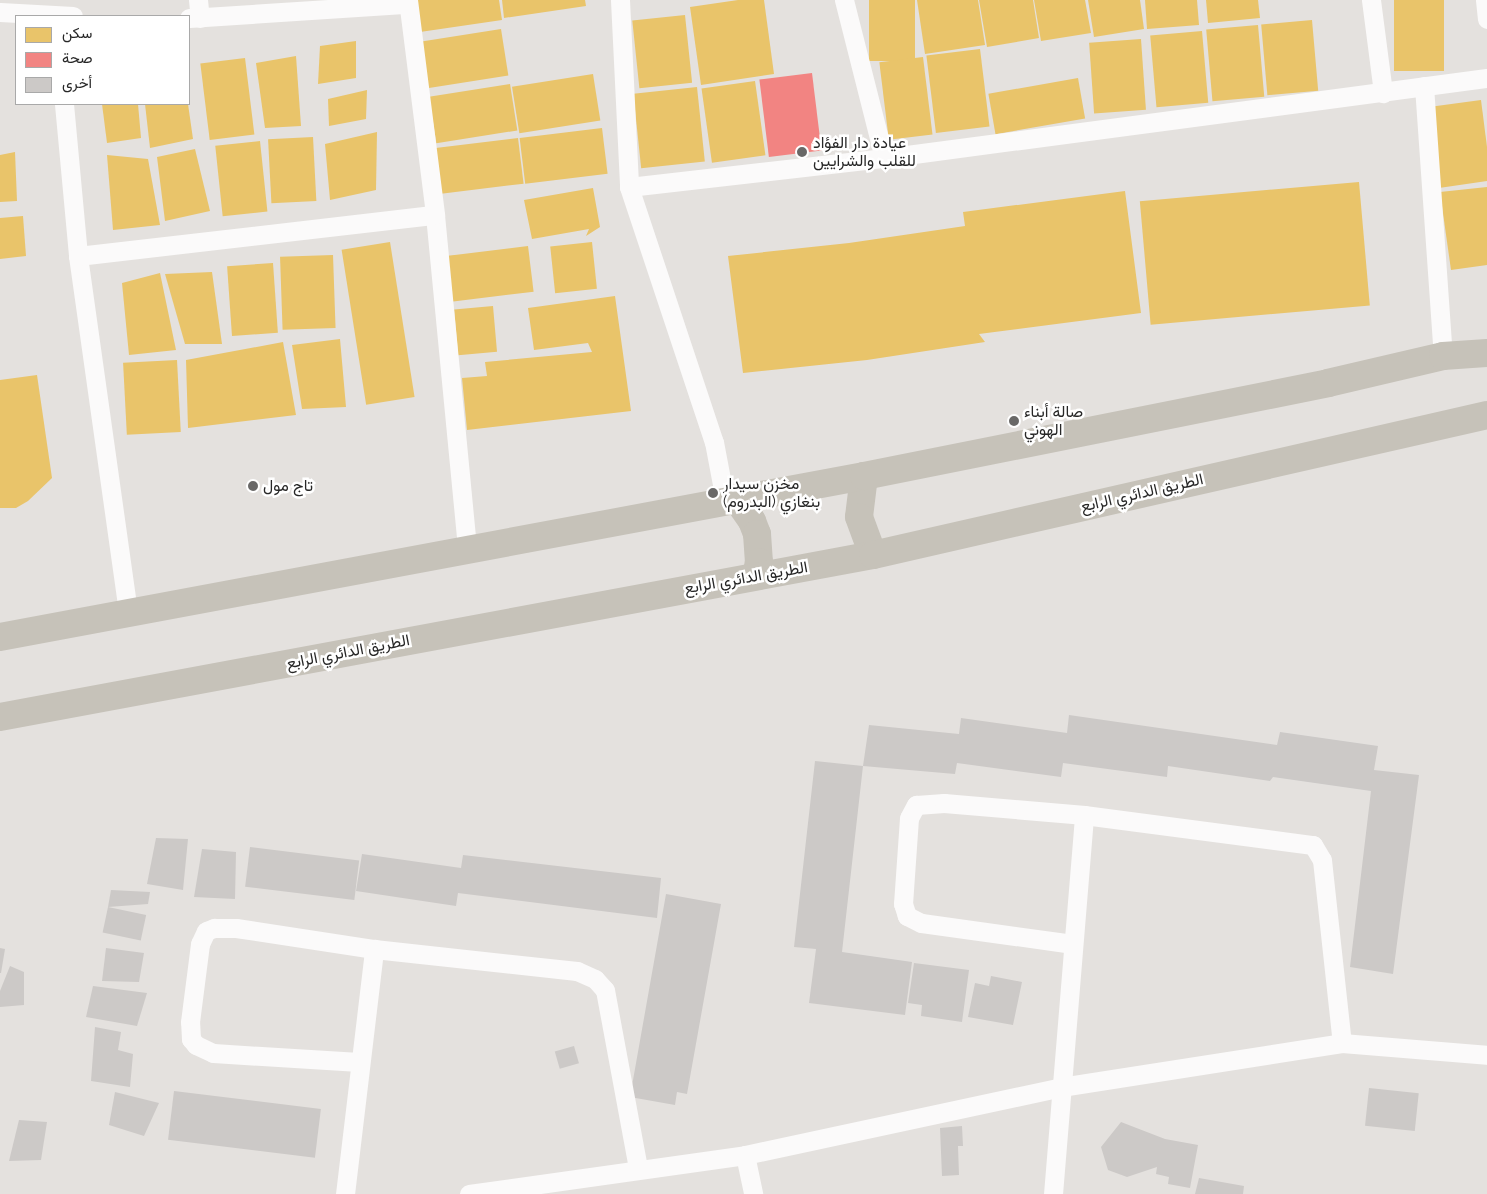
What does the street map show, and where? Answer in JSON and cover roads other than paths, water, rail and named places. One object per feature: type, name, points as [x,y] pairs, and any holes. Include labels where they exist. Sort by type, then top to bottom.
[{"type":"main road","points":[[0,637],[128,611],[467,550],[730,499],[864,476],[1328,383],[1443,356],[1487,353]]},
{"type":"main road","name":"الطريق الدائري الرابع","points":[[0,717],[874,555],[1487,415]]},
{"type":"main road","points":[[864,476],[859,517],[874,555]]},
{"type":"main road","points":[[730,499],[752,521],[757,534],[759,562],[756,576]]},
{"type":"street","points":[[620,0],[629,187],[714,442],[730,499]]},
{"type":"street","points":[[844,0],[884,158]]},
{"type":"street","points":[[1372,0],[1383,94]]},
{"type":"street","points":[[1485,0],[1487,19]]},
{"type":"street","points":[[195,12],[408,2],[435,215],[467,550]]},
{"type":"street","points":[[0,12],[46,15]]},
{"type":"street","points":[[629,187],[884,158],[1383,94],[1424,86],[1487,78]]},
{"type":"street","points":[[1424,86],[1443,356]]},
{"type":"street","points":[[64,105],[78,256],[128,611]]},
{"type":"street","points":[[78,256],[435,215]]},
{"type":"street","points":[[1073,944],[921,923],[907,916],[903,904],[909,818],[916,805],[932,803],[1084,815],[1313,846],[1322,860],[1342,1043]]},
{"type":"street","points":[[1053,1194],[1084,815]]},
{"type":"street","points":[[359,1062],[213,1053],[196,1045],[191,1039],[190,1022],[200,944],[206,931],[222,927],[374,948],[577,971],[601,984],[605,990],[638,1168]]},
{"type":"street","points":[[346,1194],[359,1062],[374,948]]},
{"type":"street","points":[[469,1194],[638,1168],[745,1155],[1061,1086],[1342,1043],[1487,1055]]},
{"type":"street","points":[[745,1155],[753,1194]]},
{"type":"place","name":"عيادة دار الفؤاد للقلب والشرايين","points":[[802,152]]},
{"type":"place","name":"صالة أبناء الهوني","points":[[1014,421]]},
{"type":"place","name":"تاج مول","points":[[253,486]]},
{"type":"place","name":"مخزن سيدار بنغازي (البدروم)","points":[[713,493]]}]
